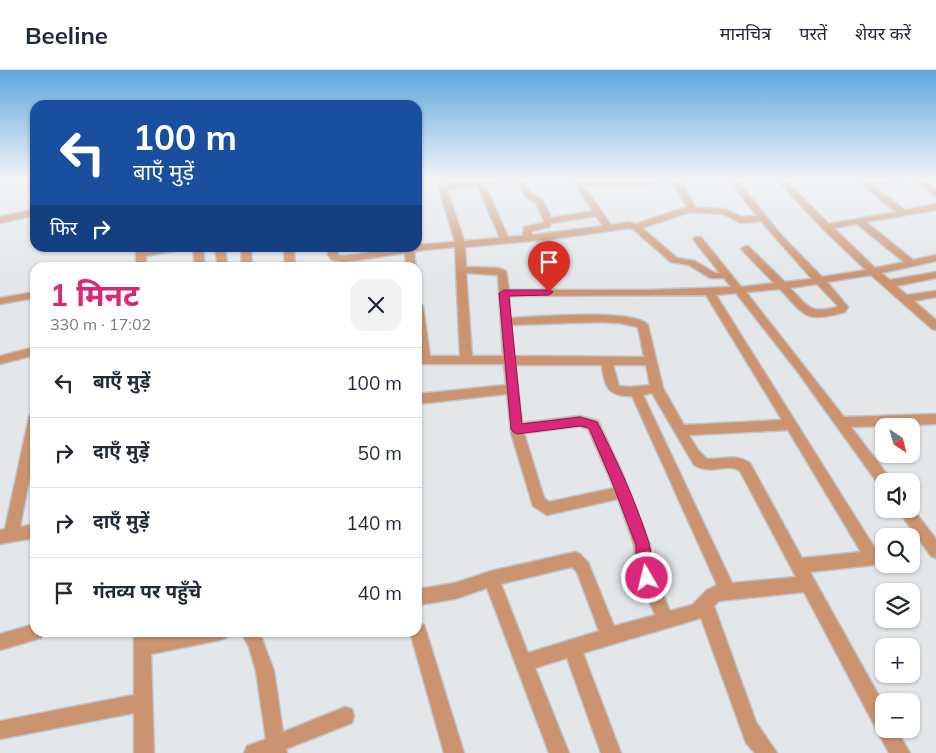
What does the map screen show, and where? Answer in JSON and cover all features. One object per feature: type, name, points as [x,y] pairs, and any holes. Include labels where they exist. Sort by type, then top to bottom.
[{"type":"street","points":[[450,212],[461,245],[466,360]]},
{"type":"street","points":[[493,212],[505,240]]},
{"type":"street","points":[[544,212],[548,221]]},
{"type":"street","points":[[636,227],[682,212]]},
{"type":"street","points":[[721,212],[741,220],[764,218]]},
{"type":"street","points":[[746,249],[809,313],[820,315],[841,310],[843,307],[778,237],[759,212]]},
{"type":"street","points":[[812,212],[887,284],[936,326]]},
{"type":"street","points":[[826,227],[902,212]]},
{"type":"street","points":[[0,220],[30,213]]},
{"type":"street","points":[[528,238],[527,229],[546,225],[548,221],[598,213],[608,227]]},
{"type":"street","points":[[857,220],[912,264]]},
{"type":"street","points":[[422,247],[528,238],[629,225],[636,227],[674,260],[692,264],[713,276],[726,275]]},
{"type":"street","points":[[698,240],[801,368],[878,473]]},
{"type":"street","points":[[333,252],[333,255],[340,259],[369,252]]},
{"type":"street","points":[[504,293],[654,293],[738,290],[874,272],[936,258]]},
{"type":"street","points":[[461,270],[501,272],[503,276],[505,322],[517,429],[520,446],[538,502],[547,509],[622,492]]},
{"type":"street","points":[[887,284],[936,275]]},
{"type":"street","points":[[709,291],[873,558],[798,566]]},
{"type":"street","points":[[906,299],[936,294]]},
{"type":"street","points":[[0,301],[30,296]]},
{"type":"street","points":[[923,313],[936,310]]},
{"type":"street","points":[[505,322],[609,319],[639,322],[644,329],[657,388],[696,461],[705,466],[736,462],[745,467],[875,707]]},
{"type":"street","points":[[0,360],[30,352]]},
{"type":"street","points":[[422,360],[651,361]]},
{"type":"street","points":[[607,362],[611,384],[615,389],[622,392],[657,388]]},
{"type":"street","points":[[422,399],[513,389]]},
{"type":"street","points":[[635,390],[728,592]]},
{"type":"street","points":[[841,422],[936,419]]},
{"type":"street","points":[[517,429],[580,421],[593,425],[622,492],[642,545],[647,578],[666,621]]},
{"type":"street","points":[[679,430],[791,426]]},
{"type":"street","points":[[30,438],[6,536],[30,532]]},
{"type":"street","points":[[911,518],[936,551]]},
{"type":"street","points":[[422,596],[455,591],[491,579],[575,559],[582,568],[609,636]]},
{"type":"street","points":[[491,579],[558,753]]},
{"type":"street","points":[[522,663],[609,636],[694,614],[701,610],[710,597],[716,593],[808,584]]},
{"type":"street","points":[[705,605],[748,725],[753,736],[767,753]]},
{"type":"street","points":[[0,642],[30,633]]},
{"type":"street","points":[[144,753],[142,640],[171,637]]},
{"type":"street","points":[[252,637],[258,646],[262,662],[276,748]]},
{"type":"street","points":[[420,637],[454,753]]},
{"type":"street","points":[[572,647],[611,753]]},
{"type":"street","points":[[0,730],[144,702]]},
{"type":"street","points":[[254,753],[276,748],[346,716]]},
{"type":"street","points":[[891,738],[900,753]]},
{"type":"route","points":[[549,292],[504,293],[505,322],[517,429],[580,421],[593,425],[617,477],[642,545],[647,578]]}]
